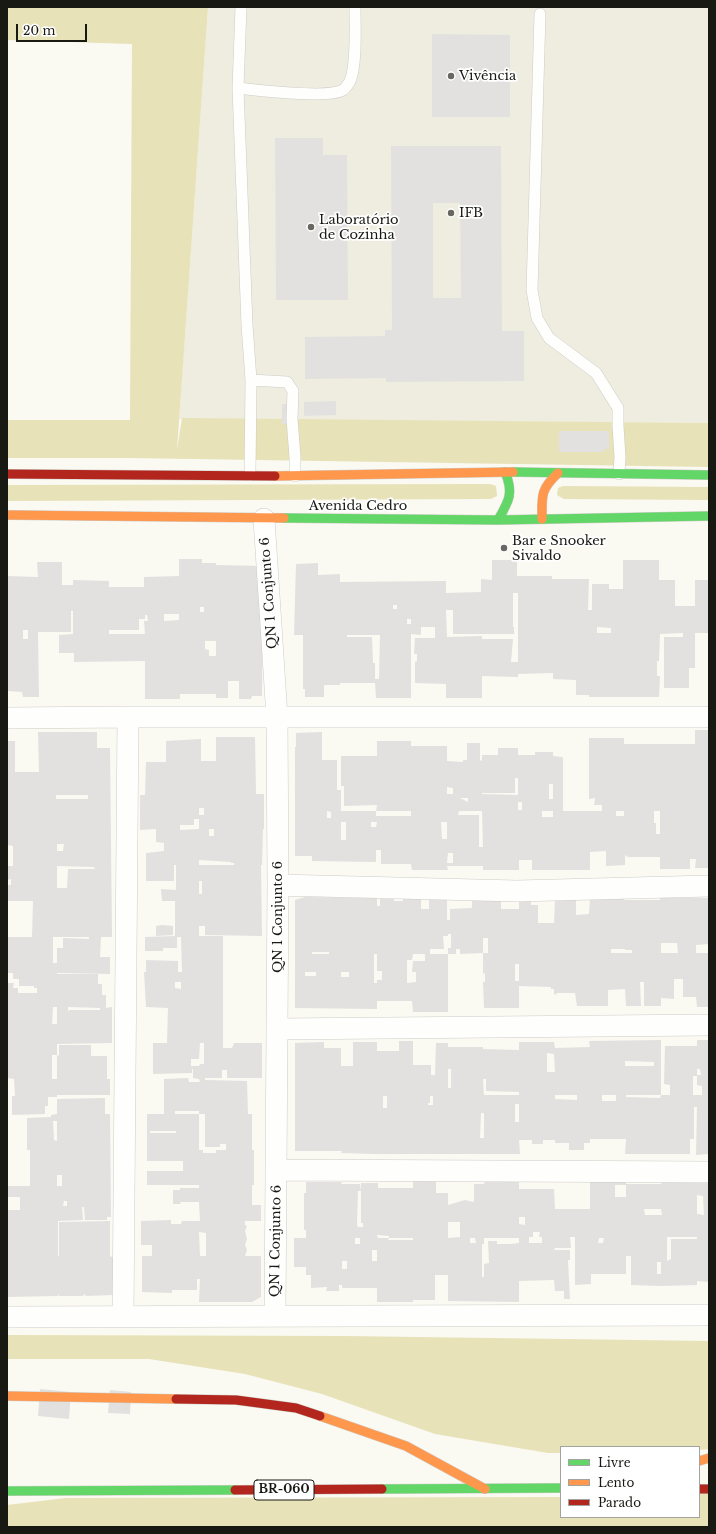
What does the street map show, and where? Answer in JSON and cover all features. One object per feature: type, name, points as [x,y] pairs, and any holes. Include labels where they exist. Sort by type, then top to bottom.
[{"type":"main road","points":[[7,474],[295,476],[505,472],[709,475]]},
{"type":"main road","points":[[498,520],[508,504],[510,496],[511,485],[505,472]]},
{"type":"main road","points":[[542,519],[542,493],[547,484],[558,473]]},
{"type":"main road","name":"Avenida Cedro","points":[[7,515],[264,519],[498,520],[709,516]]},
{"type":"main road","points":[[7,1396],[236,1400],[296,1408],[406,1446],[486,1489]]},
{"type":"main road","name":"BR-060","points":[[7,1491],[560,1488]]},
{"type":"street","name":"QN 1 Conjunto 6","points":[[264,519],[277,717],[278,1029],[275,1316]]},
{"type":"street","points":[[123,1316],[128,716]]},
{"type":"street","points":[[7,718],[128,716],[709,717]]},
{"type":"street","points":[[278,886],[517,891],[709,886]]},
{"type":"street","points":[[278,1029],[709,1026]]},
{"type":"street","points":[[277,1170],[709,1172]]},
{"type":"street","points":[[7,1317],[709,1315]]},
{"type":"lane","points":[[241,7],[238,88],[247,325],[251,380],[250,475]]},
{"type":"lane","points":[[238,88],[301,94],[331,93],[343,90],[350,80],[354,61],[355,7]]},
{"type":"lane","points":[[540,14],[532,290],[538,318],[549,338],[596,372],[618,408],[620,457],[619,474]]},
{"type":"lane","points":[[251,380],[287,382],[293,391],[292,419],[296,457],[295,476]]},
{"type":"shaded area","points":[[7,7],[208,7],[177,450],[182,418],[709,423],[709,467],[129,458],[7,458],[7,420],[130,420],[132,44],[7,40]]},
{"type":"shaded area","name":"IFB","points":[[208,7],[709,7],[709,423],[179,419]]},
{"type":"shaded area","points":[[490,484],[496,486],[497,496],[491,499],[7,501],[7,485]]},
{"type":"shaded area","points":[[563,486],[709,487],[709,500],[564,499],[557,495],[558,488]]},
{"type":"shaded area","points":[[7,1335],[343,1336],[709,1341],[709,1449],[700,1450],[700,1446],[560,1446],[560,1453],[548,1453],[435,1434],[322,1394],[245,1374],[149,1359],[7,1359]]},
{"type":"shaded area","points":[[709,1486],[709,1527],[7,1527],[7,1505],[66,1498],[560,1497],[560,1518],[700,1518],[700,1488]]},
{"type":"building","points":[[432,34],[510,35],[510,117],[432,117]]},
{"type":"building","name":"Laboratório de Cozinha","points":[[275,138],[323,138],[323,155],[347,155],[348,300],[276,300]]},
{"type":"building","points":[[391,146],[501,146],[502,331],[524,331],[524,381],[386,382],[386,378],[305,379],[305,337],[385,336],[385,330],[392,330]],"holes":[[[433,203],[460,203],[461,298],[433,298]]]},
{"type":"building","points":[[336,401],[336,415],[304,416],[304,402]]},
{"type":"building","points":[[282,404],[291,404],[292,424],[282,424]]},
{"type":"building","points":[[559,431],[609,431],[609,449],[604,449],[604,452],[559,452]]},
{"type":"building","points":[[179,559],[202,559],[202,563],[216,563],[216,565],[263,566],[262,696],[252,696],[251,699],[239,699],[239,681],[228,681],[228,698],[216,698],[216,694],[180,694],[180,699],[145,699],[145,661],[74,662],[74,653],[59,653],[59,635],[73,634],[73,611],[71,611],[71,632],[38,632],[39,697],[23,697],[22,692],[7,691],[7,576],[38,577],[37,562],[62,562],[62,585],[73,585],[73,580],[109,581],[109,587],[144,587],[144,577],[179,576]],"holes":[[[200,607],[204,607],[204,612],[200,612]],[[164,614],[179,614],[179,620],[164,621]],[[145,615],[147,615],[148,621],[144,621],[145,634],[109,634],[109,630],[139,630],[139,619],[145,619]],[[23,630],[28,630],[28,639],[23,639]],[[205,641],[216,641],[216,656],[209,656],[209,650],[205,649]]]},
{"type":"building","points":[[492,560],[517,560],[517,576],[552,576],[552,579],[589,579],[588,610],[592,610],[592,584],[609,584],[609,589],[623,589],[623,560],[659,560],[659,580],[675,580],[675,606],[695,606],[695,580],[709,580],[709,633],[695,633],[695,668],[689,668],[689,688],[664,688],[664,637],[683,637],[683,633],[660,634],[659,661],[657,661],[657,676],[660,676],[659,697],[589,697],[589,695],[576,695],[576,680],[553,679],[553,673],[518,674],[518,677],[482,676],[482,698],[446,698],[446,684],[415,683],[415,662],[417,661],[417,654],[414,654],[415,638],[435,638],[435,627],[421,627],[421,635],[411,634],[411,698],[376,698],[375,683],[340,683],[340,685],[324,685],[324,697],[305,697],[305,689],[303,689],[303,635],[294,635],[296,564],[318,563],[318,575],[340,574],[340,582],[446,581],[446,593],[481,592],[481,579],[492,580]],"holes":[[[513,593],[518,593],[518,662],[511,662],[513,639],[482,639],[482,636],[447,637],[446,610],[453,610],[453,634],[514,634]],[[393,605],[397,605],[397,609],[393,609]],[[407,619],[411,619],[411,624],[407,624]],[[597,627],[611,628],[611,633],[597,633]],[[347,635],[380,635],[379,679],[375,679],[372,637],[347,637]]]},
{"type":"building","points":[[695,730],[709,730],[709,868],[695,868],[696,859],[690,859],[690,869],[660,869],[660,857],[628,857],[625,855],[625,865],[606,866],[606,851],[590,852],[590,870],[532,870],[532,860],[519,860],[519,870],[483,870],[483,866],[447,866],[448,870],[412,870],[411,864],[381,864],[381,850],[376,850],[376,862],[312,861],[312,856],[295,856],[296,733],[322,732],[322,760],[337,760],[337,790],[341,790],[341,811],[376,811],[377,805],[344,806],[344,786],[341,786],[341,756],[377,756],[377,741],[411,741],[411,746],[447,746],[447,761],[463,762],[463,760],[467,760],[467,743],[480,743],[480,760],[482,761],[482,755],[498,755],[498,748],[518,748],[518,755],[535,755],[535,752],[553,752],[553,756],[563,758],[563,811],[602,811],[602,805],[594,805],[595,798],[589,799],[589,738],[624,738],[624,744],[695,744]],"holes":[[[515,778],[518,778],[518,795],[482,793],[515,793]],[[549,784],[553,784],[553,799],[549,799]],[[447,787],[453,788],[453,794],[447,794]],[[460,798],[468,798],[468,802]],[[518,802],[522,802],[522,810],[518,810]],[[327,811],[331,812],[331,818],[327,818]],[[376,811],[411,811],[411,816],[376,816]],[[459,811],[482,811],[483,847],[479,847],[479,815],[458,815]],[[542,811],[553,811],[553,817],[542,817]],[[616,811],[624,811],[624,816],[616,816]],[[654,811],[660,811],[660,834],[656,834]],[[341,822],[346,822],[346,840],[341,840]],[[371,822],[377,822],[376,827],[371,827]],[[441,822],[447,822],[447,839],[442,839]],[[448,853],[453,853],[453,863],[447,863]]]},
{"type":"building","points":[[38,732],[97,732],[97,748],[110,748],[112,937],[101,937],[100,957],[110,957],[110,974],[57,973],[57,974],[98,974],[98,984],[102,984],[102,995],[106,995],[106,1008],[112,1007],[112,1043],[57,1044],[57,1055],[59,1056],[59,1045],[91,1045],[91,1056],[107,1056],[107,1079],[110,1079],[110,1095],[57,1095],[57,1097],[48,1097],[48,1106],[45,1106],[45,1114],[12,1115],[12,1096],[15,1096],[14,1079],[7,1078],[7,983],[14,983],[13,988],[18,988],[18,993],[37,993],[37,988],[34,988],[34,986],[19,986],[19,979],[13,979],[13,973],[7,973],[7,937],[32,937],[33,901],[8,901],[8,885],[11,885],[11,879],[7,880],[7,866],[13,866],[13,846],[7,845],[7,741],[15,741],[15,772],[39,772]],"holes":[[[56,795],[88,795],[88,799],[56,799]],[[57,844],[64,844],[63,851],[57,851]],[[57,866],[94,867],[95,869],[68,869],[67,888],[57,888]],[[53,937],[89,937],[89,939],[63,938],[63,948],[57,948],[57,963],[53,963]],[[53,1007],[57,1007],[57,1024],[52,1024]],[[68,1007],[100,1008],[100,1010],[69,1010],[68,1012]],[[52,1055],[57,1055],[57,1079],[52,1079]]]},
{"type":"building","points":[[216,737],[255,737],[256,794],[264,794],[264,829],[261,865],[262,936],[205,935],[205,926],[199,926],[199,936],[223,936],[223,1048],[232,1048],[234,1043],[262,1043],[262,1078],[227,1078],[227,1070],[222,1070],[222,1078],[205,1078],[205,1080],[247,1081],[248,1114],[252,1114],[252,1150],[254,1150],[254,1185],[252,1185],[252,1205],[261,1205],[261,1221],[245,1221],[245,1225],[247,1226],[245,1231],[247,1239],[245,1245],[247,1250],[245,1256],[261,1256],[261,1297],[252,1302],[199,1302],[200,1279],[197,1279],[197,1290],[172,1290],[172,1293],[142,1292],[142,1256],[152,1256],[152,1245],[141,1245],[141,1221],[171,1220],[171,1224],[181,1224],[182,1221],[200,1221],[199,1202],[180,1202],[181,1204],[173,1204],[173,1190],[180,1190],[180,1188],[199,1188],[199,1185],[147,1185],[147,1171],[183,1171],[183,1161],[147,1161],[147,1114],[164,1114],[164,1079],[188,1078],[189,1082],[200,1082],[199,1079],[193,1078],[193,1069],[192,1073],[153,1074],[153,1043],[167,1043],[168,1008],[146,1007],[144,972],[146,972],[146,960],[178,961],[178,972],[182,972],[181,937],[177,937],[177,948],[163,948],[163,951],[145,951],[145,937],[175,936],[175,901],[162,901],[161,889],[176,890],[176,865],[174,865],[174,881],[146,881],[146,853],[164,851],[164,843],[156,842],[156,829],[140,830],[140,795],[145,795],[146,762],[166,762],[166,741],[201,739],[201,761],[216,761]],"holes":[[[199,808],[204,808],[204,815],[199,815]],[[194,819],[199,819],[199,829],[180,830],[180,825],[194,825]],[[209,829],[214,829],[214,836],[209,836]],[[199,860],[231,862],[234,863],[234,865],[199,865]],[[199,881],[202,881],[202,894],[199,894]],[[175,982],[181,982],[181,989],[175,988]],[[200,1043],[204,1043],[204,1064],[200,1064],[199,1066],[191,1066],[191,1059],[199,1059]],[[175,1111],[199,1111],[199,1114],[175,1114]],[[199,1114],[205,1114],[205,1147],[220,1147],[220,1144],[226,1144],[226,1150],[216,1150],[216,1153],[203,1153],[203,1150],[199,1150]],[[150,1131],[176,1131],[176,1133],[150,1133]],[[199,1232],[206,1233],[206,1256],[200,1256]]]},
{"type":"building","points":[[421,896],[421,909],[429,909],[429,896],[447,896],[447,920],[450,920],[450,909],[472,908],[472,900],[501,899],[501,909],[519,909],[519,900],[531,900],[531,905],[538,905],[538,923],[554,923],[555,899],[576,899],[576,915],[589,914],[590,897],[624,896],[624,900],[660,900],[660,897],[709,898],[709,944],[696,945],[696,953],[709,953],[709,1007],[697,1007],[696,997],[683,997],[683,979],[674,979],[674,999],[661,998],[661,1006],[644,1006],[644,982],[640,982],[641,1006],[626,1006],[625,989],[608,990],[608,1006],[577,1006],[575,993],[556,993],[557,995],[554,994],[554,989],[551,989],[551,987],[519,986],[519,1008],[484,1008],[483,982],[485,982],[485,973],[483,974],[483,953],[460,954],[460,949],[456,949],[456,954],[448,954],[448,1012],[413,1012],[412,1001],[377,1001],[377,1009],[295,1008],[295,900],[305,897],[377,898],[377,906],[380,906],[380,899],[394,899],[394,901],[403,901],[403,898]],"holes":[[[448,934],[451,934],[451,948],[448,948],[448,954],[430,954],[430,949],[444,949],[443,936],[448,936]],[[483,938],[488,938],[488,953],[483,953]],[[661,943],[677,943],[678,953],[661,953]],[[611,949],[632,950],[632,953],[611,953]],[[312,952],[329,952],[329,954],[312,954]],[[374,954],[377,954],[377,971],[382,971],[382,980],[377,980],[377,983],[374,983]],[[413,954],[425,954],[425,961],[413,961],[412,972],[416,972],[416,982],[407,983],[407,960],[412,960]],[[515,964],[519,964],[519,981],[515,981]],[[305,972],[316,972],[316,976],[305,976]],[[341,972],[349,972],[349,977],[341,977]]]},
{"type":"building","points":[[156,926],[173,926],[173,935],[156,936]]},
{"type":"building","points":[[661,1040],[661,1095],[670,1095],[670,1085],[664,1084],[665,1046],[697,1046],[697,1040],[709,1040],[709,1154],[696,1155],[697,1107],[694,1107],[694,1139],[690,1139],[690,1154],[625,1154],[626,1139],[590,1139],[590,1143],[584,1143],[584,1150],[569,1150],[569,1143],[555,1143],[555,1140],[543,1140],[543,1144],[532,1144],[532,1140],[519,1140],[520,1154],[375,1154],[341,1153],[342,1151],[295,1151],[295,1043],[324,1042],[324,1048],[341,1048],[341,1066],[353,1066],[353,1042],[377,1042],[377,1051],[399,1051],[399,1041],[413,1041],[413,1065],[431,1065],[431,1075],[435,1075],[436,1043],[448,1043],[448,1047],[483,1047],[483,1049],[519,1050],[519,1042],[554,1042],[555,1048],[590,1047],[589,1041]],"holes":[[[547,1053],[554,1054],[555,1072],[547,1072]],[[625,1061],[654,1062],[654,1066],[625,1066]],[[448,1069],[451,1069],[451,1088],[448,1088]],[[697,1069],[700,1069],[701,1075],[697,1075]],[[693,1076],[697,1076],[697,1085],[702,1086],[702,1095],[693,1095]],[[483,1079],[486,1079],[486,1091],[519,1092],[519,1095],[484,1095]],[[555,1095],[577,1095],[577,1100],[555,1099]],[[602,1095],[616,1095],[616,1101],[602,1101]],[[626,1095],[661,1095],[660,1098],[626,1097]],[[383,1096],[387,1096],[387,1108],[383,1108]],[[430,1096],[433,1096],[433,1105],[428,1105],[428,1103],[430,1103]],[[515,1104],[519,1104],[519,1122],[515,1122]],[[481,1113],[484,1113],[484,1138],[480,1138]]]},
{"type":"building","points":[[105,1098],[105,1114],[110,1114],[111,1217],[107,1217],[107,1220],[85,1220],[84,1207],[82,1207],[83,1220],[58,1221],[58,1256],[59,1222],[110,1221],[110,1256],[114,1258],[114,1295],[86,1296],[84,1294],[83,1296],[59,1296],[58,1294],[58,1296],[7,1297],[7,1210],[20,1210],[20,1197],[7,1197],[7,1186],[30,1186],[30,1150],[27,1150],[27,1118],[51,1117],[51,1115],[57,1114],[57,1099]],"holes":[[[53,1121],[57,1121],[57,1141],[54,1140]],[[57,1175],[62,1175],[62,1186],[57,1186]],[[64,1201],[67,1201],[67,1206],[63,1206]]]},
{"type":"building","points":[[590,1179],[626,1179],[626,1184],[709,1182],[709,1282],[697,1281],[697,1285],[631,1285],[631,1256],[626,1256],[626,1274],[591,1274],[591,1284],[575,1285],[575,1237],[570,1237],[571,1248],[555,1248],[554,1250],[570,1250],[570,1260],[568,1260],[570,1299],[564,1299],[564,1291],[555,1291],[554,1280],[519,1281],[519,1302],[448,1301],[448,1275],[435,1275],[435,1300],[413,1300],[413,1302],[377,1302],[377,1288],[342,1288],[342,1285],[339,1285],[339,1291],[326,1291],[327,1287],[311,1288],[311,1275],[306,1275],[306,1267],[294,1267],[294,1238],[306,1238],[306,1230],[304,1230],[304,1193],[306,1193],[306,1182],[342,1182],[341,1184],[360,1184],[361,1191],[361,1183],[378,1183],[378,1188],[413,1188],[413,1181],[436,1181],[436,1193],[448,1193],[448,1205],[465,1200],[474,1202],[474,1184],[484,1184],[485,1180],[519,1180],[519,1189],[554,1189],[555,1209],[590,1209]],"holes":[[[615,1185],[626,1185],[626,1197],[615,1197]],[[358,1191],[361,1191],[361,1223],[363,1223],[363,1227],[358,1227]],[[697,1195],[703,1196],[704,1215],[697,1214]],[[644,1209],[661,1209],[662,1215],[645,1215]],[[519,1217],[525,1217],[525,1225],[519,1224]],[[448,1222],[460,1222],[460,1237],[448,1238]],[[533,1232],[540,1232],[539,1237],[542,1237],[542,1243],[529,1243],[529,1237],[533,1237]],[[377,1235],[389,1236],[389,1238],[378,1238]],[[667,1237],[697,1237],[697,1239],[671,1239],[671,1259],[667,1261]],[[355,1238],[360,1238],[360,1244],[355,1244]],[[389,1238],[413,1238],[413,1240],[388,1240]],[[470,1238],[475,1238],[476,1243],[470,1243]],[[484,1238],[519,1238],[519,1243],[511,1244],[497,1244],[497,1241],[488,1241],[489,1263],[484,1264],[484,1277],[482,1277],[482,1244],[484,1244]],[[599,1238],[604,1238],[603,1243],[598,1243]],[[372,1250],[377,1250],[377,1261],[372,1261]],[[342,1261],[347,1261],[347,1269],[342,1269]],[[657,1262],[661,1262],[661,1274],[657,1274]]]},
{"type":"building","points":[[40,1389],[71,1392],[69,1419],[38,1416]]},
{"type":"building","points":[[110,1390],[131,1392],[130,1414],[108,1413]]},
{"type":"traffic: fast","points":[[498,520],[505,507],[510,491],[505,472]]},
{"type":"traffic: fast","points":[[513,472],[709,475]]},
{"type":"traffic: fast","points":[[284,518],[498,520],[709,516]]},
{"type":"traffic: fast","points":[[382,1489],[560,1488]]},
{"type":"traffic: fast","points":[[7,1491],[235,1490]]},
{"type":"traffic: slow","points":[[275,476],[513,472]]},
{"type":"traffic: slow","points":[[542,519],[543,494],[548,484],[558,473]]},
{"type":"traffic: slow","points":[[7,515],[284,518]]},
{"type":"traffic: slow","points":[[7,1396],[176,1399]]},
{"type":"traffic: slow","points":[[320,1416],[406,1446],[485,1489]]},
{"type":"traffic: slow","points":[[700,1461],[709,1458]]},
{"type":"traffic: jam","points":[[7,474],[275,476]]},
{"type":"traffic: jam","points":[[176,1399],[236,1400],[296,1408],[320,1416]]},
{"type":"traffic: jam","points":[[235,1490],[382,1489]]},
{"type":"traffic: jam","points":[[700,1489],[709,1489]]},
{"type":"place","name":"Vivência","points":[[451,76]]},
{"type":"place","name":"IFB","points":[[451,213]]},
{"type":"place","name":"Laboratório de Cozinha","points":[[311,227]]},
{"type":"place","name":"Bar e Snooker Sivaldo","points":[[504,548]]}]
